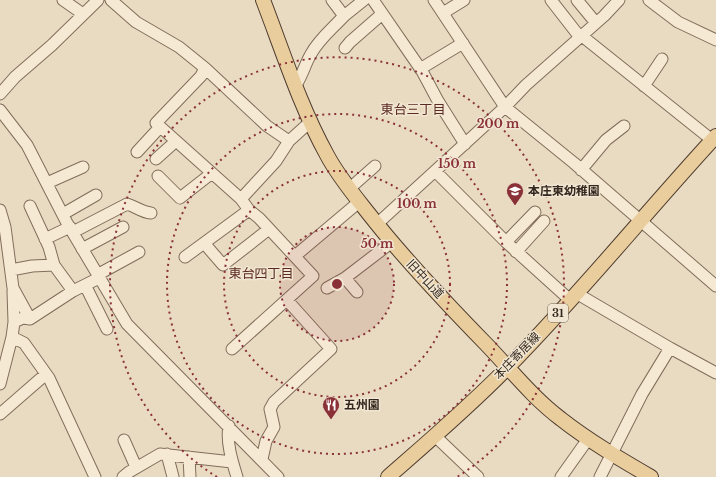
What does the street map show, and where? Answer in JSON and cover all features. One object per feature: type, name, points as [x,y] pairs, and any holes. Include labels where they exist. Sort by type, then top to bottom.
[{"type":"main road","name":"旧中山道","points":[[263,0],[310,122],[327,156],[359,202],[392,242],[460,317],[559,418],[588,439],[651,477]]},
{"type":"main road","name":"本庄寄居線","points":[[388,477],[508,367],[573,297],[714,138]]},
{"type":"street","points":[[63,0],[83,14]]},
{"type":"street","points":[[0,94],[15,77],[98,0]]},
{"type":"street","points":[[111,0],[136,22],[179,47],[205,68],[267,126],[289,141]]},
{"type":"street","points":[[332,0],[344,16]]},
{"type":"street","points":[[296,85],[302,75],[310,54],[320,40],[344,16],[364,0]]},
{"type":"street","points":[[372,0],[420,69],[465,144]]},
{"type":"street","points":[[434,0],[505,107],[716,286]]},
{"type":"street","points":[[444,14],[464,0]]},
{"type":"street","points":[[551,0],[581,36],[644,86],[714,138]]},
{"type":"street","points":[[577,0],[596,23]]},
{"type":"street","points":[[649,0],[678,22],[716,40]]},
{"type":"street","points":[[377,224],[505,107],[526,85],[596,23],[614,2]]},
{"type":"street","points":[[345,48],[382,14]]},
{"type":"street","points":[[420,69],[463,43]]},
{"type":"street","points":[[644,86],[662,59]]},
{"type":"street","points":[[205,68],[201,76],[156,123],[241,199],[249,210],[313,276],[232,349]]},
{"type":"street","points":[[0,110],[27,144],[82,249],[127,324],[211,410],[262,459],[278,477]]},
{"type":"street","points":[[241,199],[276,161],[289,141],[310,122]]},
{"type":"street","points":[[581,170],[606,140],[624,126]]},
{"type":"street","points":[[137,152],[160,127]]},
{"type":"street","points":[[156,159],[176,141]]},
{"type":"street","points":[[349,189],[375,166]]},
{"type":"street","points":[[47,183],[83,167]]},
{"type":"street","points":[[435,171],[516,252],[573,297],[716,373]]},
{"type":"street","points":[[158,176],[180,198],[212,173]]},
{"type":"street","points":[[63,214],[96,195]]},
{"type":"street","points":[[295,256],[359,202]]},
{"type":"street","points":[[45,239],[127,204],[144,212],[151,213]]},
{"type":"street","points":[[30,206],[49,247],[54,265],[73,291]]},
{"type":"street","points":[[0,210],[5,227],[11,270],[14,322],[12,337],[0,384]]},
{"type":"street","points":[[185,258],[249,210]]},
{"type":"street","points":[[506,242],[535,212]]},
{"type":"street","points":[[516,252],[544,221]]},
{"type":"street","points":[[82,249],[123,227]]},
{"type":"street","points":[[204,243],[223,265],[269,229]]},
{"type":"street","points":[[327,288],[345,278],[392,242]]},
{"type":"street","points":[[14,322],[23,318],[30,319],[73,291],[139,252]]},
{"type":"street","points":[[11,270],[32,266],[54,265]]},
{"type":"street","points":[[345,278],[358,292]]},
{"type":"street","points":[[85,285],[108,329]]},
{"type":"street","points":[[13,288],[30,319]]},
{"type":"street","points":[[262,459],[266,441],[274,427],[270,409],[274,402],[331,349],[287,300]]},
{"type":"street","points":[[12,337],[24,343],[46,374],[95,477]]},
{"type":"street","points":[[600,477],[642,394],[670,348]]},
{"type":"street","points":[[0,414],[46,374]]},
{"type":"street","points":[[229,426],[228,432],[232,462],[237,477]]},
{"type":"street","points":[[434,436],[478,477]]},
{"type":"street","points":[[561,477],[588,439]]},
{"type":"street","points":[[124,440],[135,471]]},
{"type":"street","points":[[123,477],[135,471],[160,454],[232,462]]},
{"type":"street","points":[[168,454],[173,477]]},
{"type":"street","points":[[190,457],[190,477]]},
{"type":"place","name":"本庄東幼稚園","points":[[515,206]]},
{"type":"place","name":"五州園","points":[[331,420]]},
{"type":"district","name":"東台三丁目","points":[[413,109]]},
{"type":"district","name":"東台四丁目","points":[[261,273]]}]
